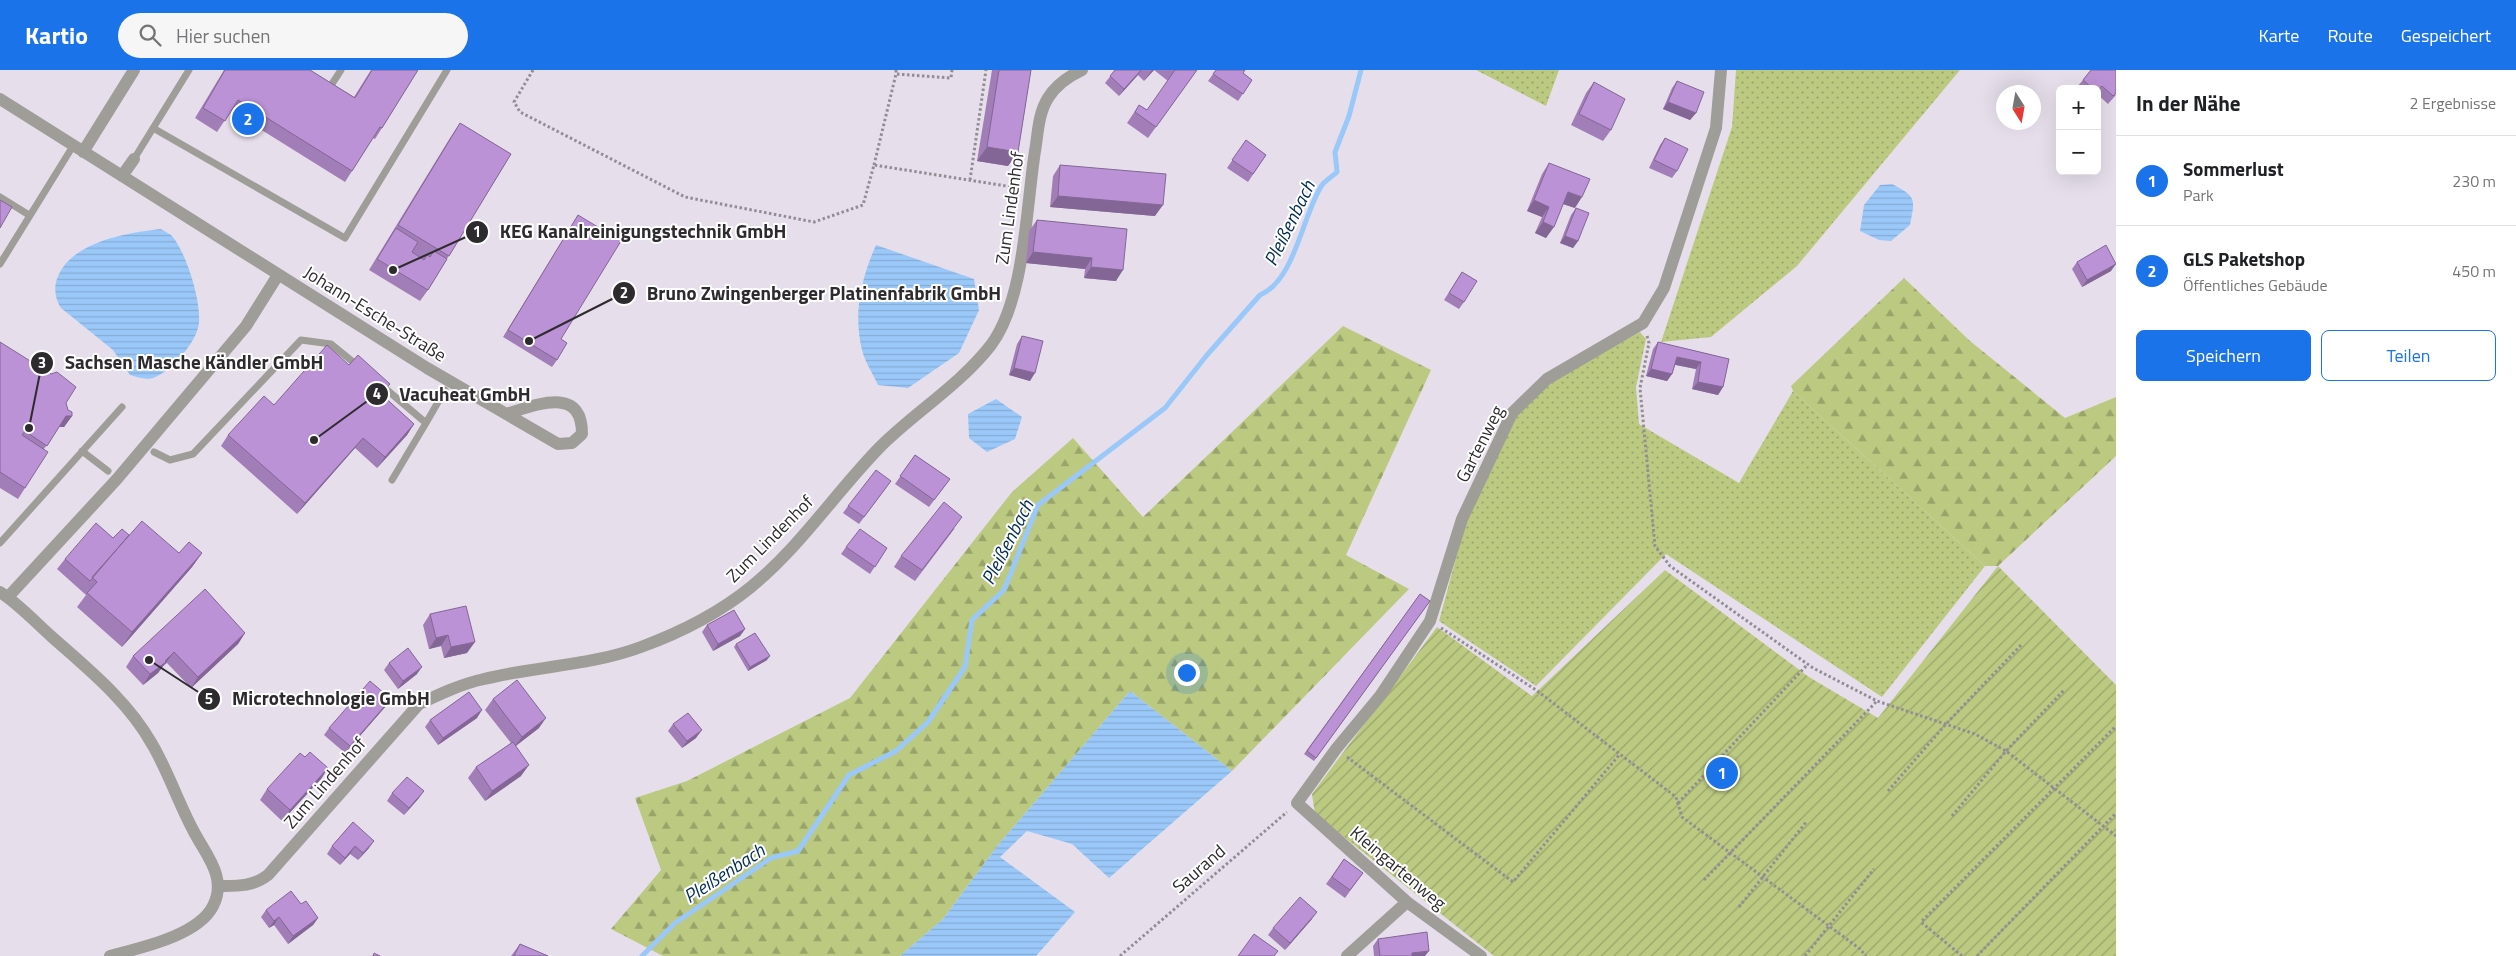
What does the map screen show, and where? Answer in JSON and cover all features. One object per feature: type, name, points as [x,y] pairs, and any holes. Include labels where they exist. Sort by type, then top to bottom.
[{"type":"street","points":[[78,149],[134,70]]},
{"type":"street","name":"Zum Lindenhof","points":[[218,886],[256,884],[268,875],[418,704],[484,679],[577,664],[640,648],[702,620],[751,587],[799,540],[881,447],[950,388],[991,344],[1011,304],[1020,267],[1029,190],[1042,111],[1048,97],[1058,86],[1082,70]]},
{"type":"street","points":[[1644,323],[1664,288],[1716,128],[1721,70]]},
{"type":"street","name":"Johann-Esche-Straße","points":[[0,99],[278,275],[448,386],[506,414],[558,444],[572,443],[582,434],[582,420],[574,406],[560,402],[544,403],[506,414]]},
{"type":"street","points":[[122,176],[134,159]]},
{"type":"street","name":"Johann-Esche-Straße","points":[[218,886],[213,864],[192,830],[166,769],[133,714],[101,681],[4,595],[112,475],[150,448],[246,326],[278,275]]},
{"type":"street","name":"Gartenweg","points":[[1296,804],[1336,749],[1380,696],[1430,621],[1462,519],[1512,414],[1547,379],[1644,323]]},
{"type":"street","name":"Kleingartenweg","points":[[1296,804],[1407,902],[1481,956]]},
{"type":"street","points":[[110,956],[153,944],[192,927],[212,907],[218,886]]},
{"type":"street","points":[[1347,956],[1407,902]]},
{"type":"lane","points":[[134,159],[189,70]]},
{"type":"lane","points":[[327,93],[341,70]]},
{"type":"lane","points":[[153,128],[345,238],[447,70]]},
{"type":"lane","points":[[0,264],[29,215],[78,149]]},
{"type":"lane","points":[[0,197],[29,215]]},
{"type":"lane","points":[[150,448],[170,460],[193,454],[301,340],[331,344],[368,374]]},
{"type":"lane","points":[[375,380],[426,423]]},
{"type":"lane","points":[[392,480],[448,386]]},
{"type":"lane","points":[[0,542],[122,407]]},
{"type":"lane","points":[[82,450],[112,475]]},
{"type":"path","points":[[533,70],[514,102],[520,112],[685,197],[814,222],[863,205],[896,72],[951,78],[952,70]]},
{"type":"path","points":[[970,180],[986,70]]},
{"type":"path","points":[[874,165],[1029,190]]},
{"type":"path","points":[[1644,323],[1649,343],[1640,388],[1655,546],[1670,566],[1808,664],[1878,701],[1975,734],[2006,751],[2116,836]]},
{"type":"path","points":[[1430,621],[1536,690],[1676,797],[1682,817],[1829,926],[1866,956]]},
{"type":"path","points":[[1888,791],[1946,724],[2021,645]]},
{"type":"path","points":[[1678,803],[1808,664]]},
{"type":"path","points":[[1952,816],[2006,751],[2065,689]]},
{"type":"path","points":[[1704,880],[1729,852],[1878,701]]},
{"type":"path","points":[[1962,956],[1921,922],[2116,726]]},
{"type":"path","points":[[1336,749],[1513,882],[1620,754]]},
{"type":"path","name":"Saurand","points":[[1120,956],[1296,804]]},
{"type":"path","points":[[1977,956],[2116,814]]},
{"type":"path","points":[[1739,907],[1807,821]]},
{"type":"path","points":[[1805,956],[1874,869]]},
{"type":"green space","points":[[1476,70],[1559,70],[1546,106]]},
{"type":"green space","points":[[1736,70],[1960,70],[1797,266],[1711,337],[1661,342],[1732,127]]},
{"type":"green space","points":[[1904,278],[1970,341],[2065,418],[2116,397],[2116,456],[1998,566],[1985,566],[1793,391],[1791,386]]},
{"type":"green space","points":[[1343,326],[1431,370],[1346,555],[1409,589],[1232,771],[1130,691],[998,845],[943,919],[900,956],[663,956],[611,929],[661,870],[635,798],[687,781],[850,698],[1012,492],[1073,438],[1143,517]]},
{"type":"green space","points":[[1640,332],[1646,339],[1636,387],[1639,424],[1739,483],[1793,391],[1985,566],[1882,697],[1666,554],[1536,686],[1439,621],[1466,521],[1518,413],[1552,380]]},
{"type":"green space","points":[[1998,566],[2116,685],[2116,956],[1494,956],[1315,814],[1312,794],[1437,627],[1532,696],[1665,570],[1809,677],[1878,718]]},
{"type":"water","points":[[1892,184],[1906,192],[1912,200],[1913,209],[1910,225],[1891,241],[1879,240],[1860,231],[1864,205],[1880,185]]},
{"type":"water","points":[[161,229],[171,235],[177,242],[188,266],[196,294],[199,319],[198,328],[192,342],[180,358],[159,375],[153,378],[144,378],[130,375],[113,350],[61,308],[56,296],[55,285],[62,268],[72,257],[85,249],[115,237]]},
{"type":"water","points":[[876,245],[974,279],[979,310],[959,353],[908,388],[878,385],[862,350],[858,323],[860,296],[866,271]]},
{"type":"water","points":[[996,399],[1022,417],[1015,439],[987,452],[969,438],[968,414]]},
{"type":"water","points":[[1130,691],[1232,771],[1109,878],[1072,844],[1027,831],[1000,857],[1075,912],[1036,956],[900,956],[943,919],[998,845]]},
{"type":"building","points":[[225,70],[310,70],[355,98],[372,70],[418,70],[382,128],[380,127],[352,171],[238,100],[225,121],[203,108]]},
{"type":"building","points":[[999,70],[1031,70],[1018,152],[987,147]]},
{"type":"building","points":[[1115,70],[1141,70],[1124,89],[1110,76]]},
{"type":"building","points":[[1175,70],[1197,70],[1156,127],[1135,112],[1139,105],[1147,110]]},
{"type":"building","points":[[1216,70],[1245,70],[1243,73],[1252,80],[1243,94],[1213,74]]},
{"type":"building","points":[[2091,70],[2116,70],[2116,93],[2113,96],[2101,85],[2089,85],[2083,80]]},
{"type":"building","points":[[1677,81],[1704,92],[1696,113],[1668,102]]},
{"type":"building","points":[[1594,82],[1625,99],[1611,130],[1579,114]]},
{"type":"building","points":[[460,123],[511,154],[449,256],[398,225]]},
{"type":"building","points":[[1665,138],[1688,149],[1677,171],[1654,160]]},
{"type":"building","points":[[1246,140],[1266,155],[1253,174],[1232,160]]},
{"type":"building","points":[[1549,163],[1590,179],[1582,197],[1568,192],[1554,227],[1543,222],[1549,207],[1534,200]]},
{"type":"building","points":[[1060,165],[1166,174],[1163,205],[1058,196]]},
{"type":"building","points":[[0,200],[12,207],[0,228]]},
{"type":"building","points":[[1576,208],[1589,213],[1578,241],[1565,236]]},
{"type":"building","points":[[578,215],[621,241],[561,339],[567,343],[557,360],[508,330]]},
{"type":"building","points":[[1037,220],[1127,229],[1123,270],[1091,267],[1092,258],[1033,252]]},
{"type":"building","points":[[396,228],[418,242],[412,252],[424,260],[427,255],[430,257],[434,251],[447,259],[428,290],[377,259]]},
{"type":"building","points":[[2106,245],[2116,264],[2087,280],[2077,262]]},
{"type":"building","points":[[1462,272],[1477,281],[1464,302],[1449,293]]},
{"type":"building","points":[[1022,336],[1043,341],[1035,373],[1014,368]]},
{"type":"building","points":[[0,342],[51,374],[57,372],[76,387],[66,403],[68,410],[72,412],[72,416],[66,416],[47,446],[25,431],[22,435],[48,452],[25,488],[0,472]]},
{"type":"building","points":[[1658,342],[1729,359],[1723,387],[1698,382],[1701,362],[1677,357],[1672,374],[1651,369]]},
{"type":"building","points":[[327,345],[349,365],[358,355],[390,384],[381,394],[414,424],[385,457],[363,438],[305,503],[228,435],[264,396],[274,405]]},
{"type":"building","points":[[915,455],[950,479],[934,500],[900,476]]},
{"type":"building","points":[[876,470],[891,481],[864,517],[848,506]]},
{"type":"building","points":[[944,502],[962,517],[922,570],[901,556]]},
{"type":"building","points":[[142,521],[179,553],[189,542],[202,553],[132,632],[87,593],[97,582],[92,577]]},
{"type":"building","points":[[96,523],[113,538],[122,529],[129,535],[90,581],[65,559]]},
{"type":"building","points":[[860,529],[887,548],[875,567],[846,547]]},
{"type":"building","points":[[205,589],[245,633],[198,677],[174,652],[166,662],[150,674],[133,656]]},
{"type":"building","points":[[1420,594],[1430,601],[1316,758],[1307,751]]},
{"type":"building","points":[[466,606],[475,642],[451,647],[448,635],[436,638],[430,614]]},
{"type":"building","points":[[734,610],[745,629],[718,644],[707,625]]},
{"type":"building","points":[[755,633],[770,656],[750,667],[736,644]]},
{"type":"building","points":[[408,648],[422,667],[403,681],[389,663]]},
{"type":"building","points":[[517,680],[546,718],[522,737],[493,699]]},
{"type":"building","points":[[370,681],[391,699],[350,746],[329,728]]},
{"type":"building","points":[[469,692],[482,710],[443,738],[430,720]]},
{"type":"building","points":[[688,713],[702,730],[687,741],[673,724]]},
{"type":"building","points":[[513,742],[529,765],[492,791],[476,767]]},
{"type":"building","points":[[310,752],[328,768],[290,810],[267,789],[300,753],[305,757]]},
{"type":"building","points":[[407,777],[424,791],[409,808],[392,793]]},
{"type":"building","points":[[353,822],[374,841],[363,853],[355,846],[345,858],[332,846]]},
{"type":"building","points":[[1344,859],[1363,873],[1350,890],[1332,877]]},
{"type":"building","points":[[291,891],[301,904],[306,901],[318,918],[293,936],[279,917],[274,921],[266,910]]},
{"type":"building","points":[[1300,897],[1317,912],[1290,943],[1273,928]]},
{"type":"building","points":[[1427,932],[1429,951],[1412,953],[1412,956],[1380,956],[1378,939]]},
{"type":"building","points":[[1254,934],[1278,951],[1274,956],[1238,956]]},
{"type":"building","points":[[520,944],[548,956],[514,956]]},
{"type":"waterway","name":"Pleißenbach","points":[[642,956],[675,923],[771,858],[798,851],[849,775],[896,751],[928,722],[965,667],[972,620],[1004,590],[1038,505],[1165,408],[1207,355],[1260,295],[1272,287],[1282,276],[1297,245],[1315,197],[1325,181],[1337,172],[1335,152],[1349,116],[1361,70]]},
{"type":"place","name":"GLS Paketshop","points":[[248,119]]},
{"type":"place","name":"KEG Kanalreinigungstechnik GmbH","points":[[393,270]]},
{"type":"place","name":"Bruno Zwingenberger Platinenfabrik GmbH","points":[[529,341]]},
{"type":"place","name":"Sachsen Masche Kändler GmbH","points":[[29,428]]},
{"type":"place","name":"Vacuheat GmbH","points":[[314,440]]},
{"type":"place","name":"Microtechnologie GmbH","points":[[149,660]]},
{"type":"place","name":"Sommerlust","points":[[1722,773]]}]
